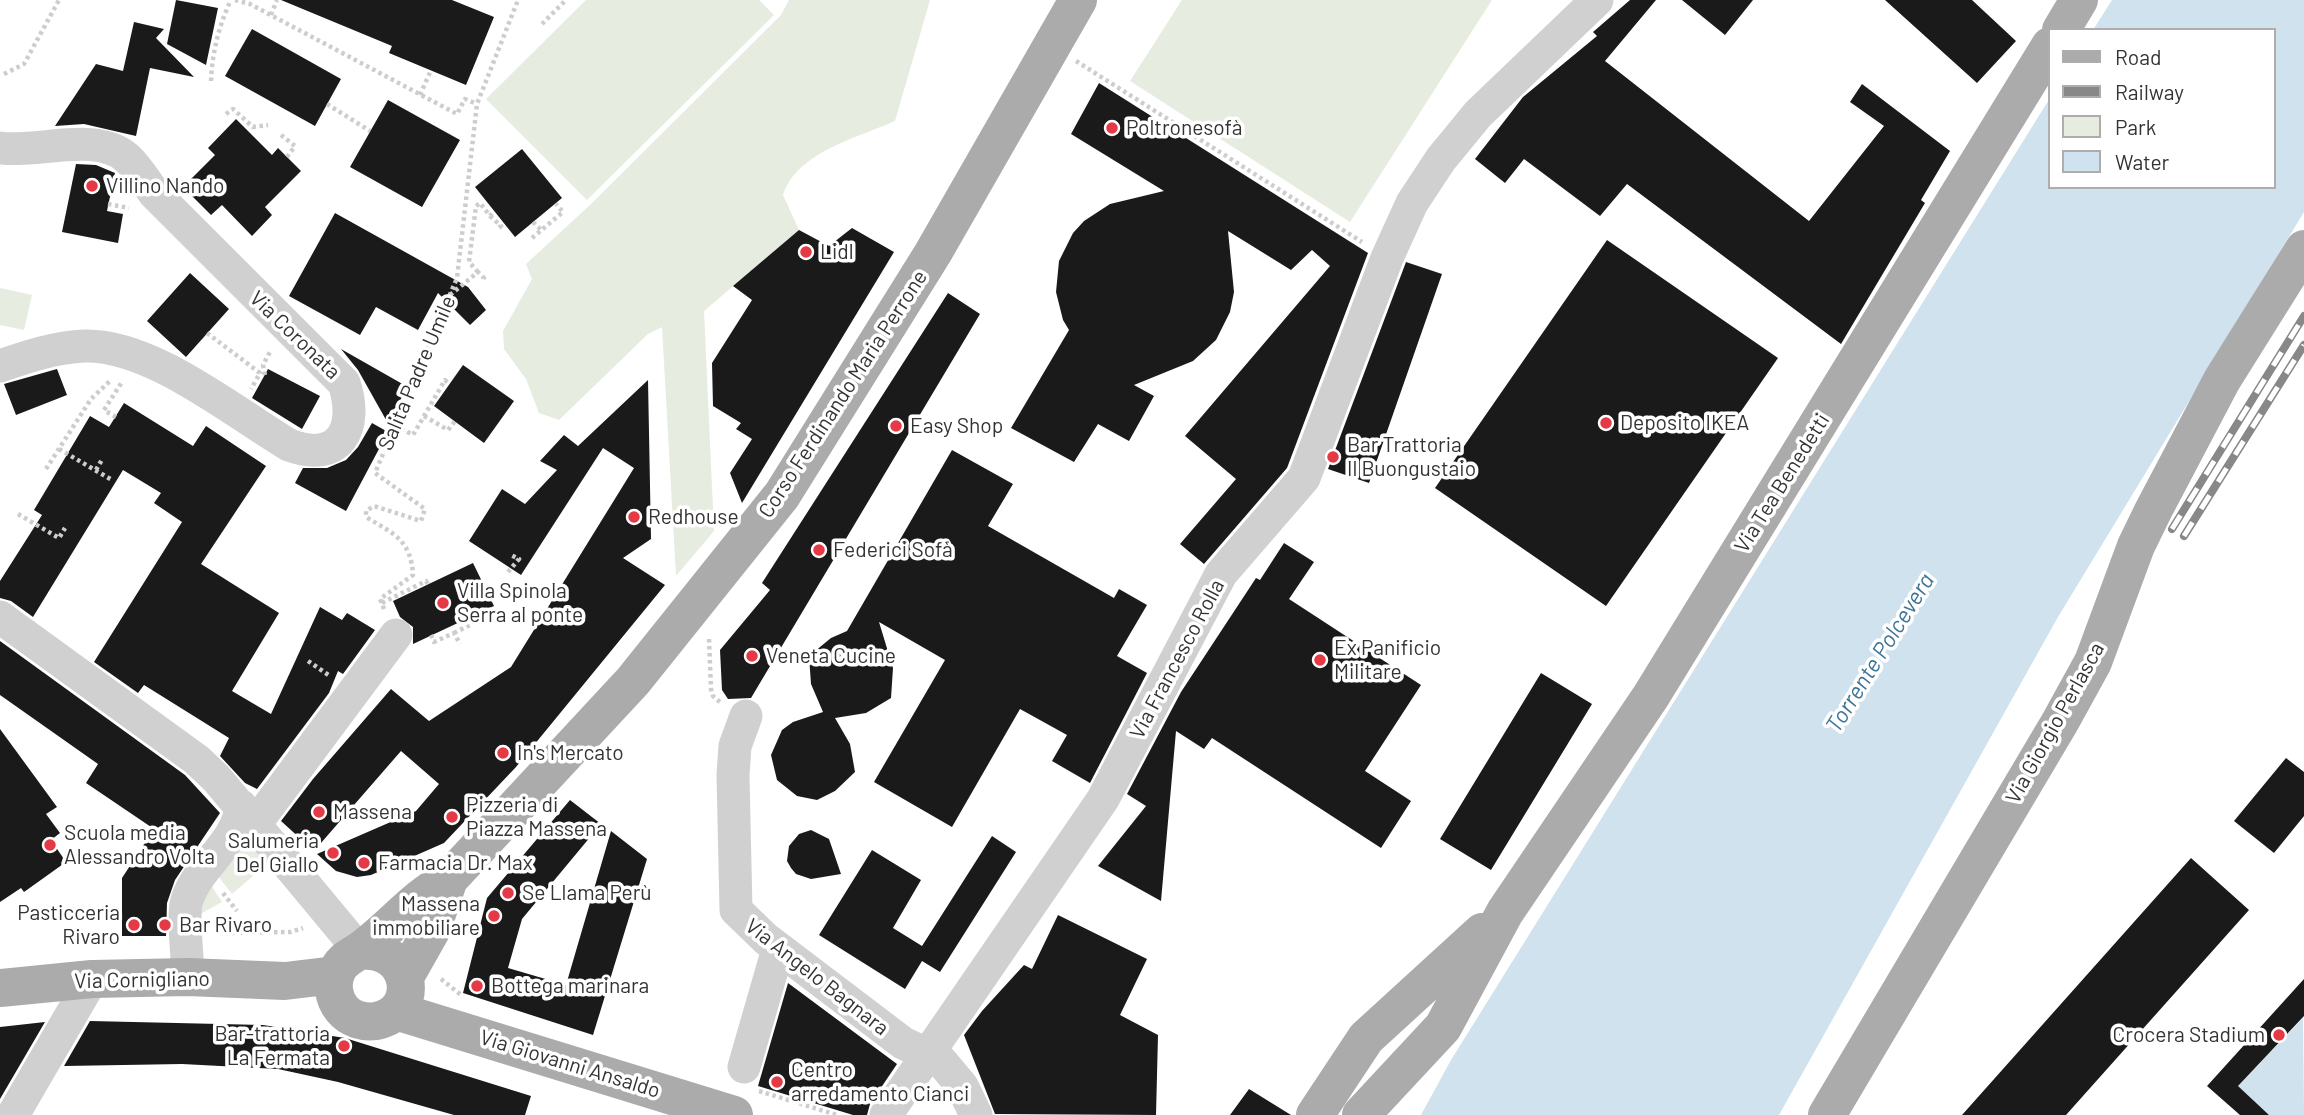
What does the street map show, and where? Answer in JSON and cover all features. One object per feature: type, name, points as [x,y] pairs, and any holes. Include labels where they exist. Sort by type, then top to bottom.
[{"type":"main road","name":"Corso Ferdinando Maria Perrone","points":[[412,969],[438,885],[634,681],[782,495],[933,253],[1078,0]]},
{"type":"main road","points":[[2061,28],[2079,0]]},
{"type":"main road","name":"Via Tea Benedetti","points":[[1505,912],[1651,696],[2048,50]]},
{"type":"main road","name":"Via Giorgio Perlasca","points":[[1827,1115],[2060,722],[2093,662],[2136,547],[2153,511],[2222,380],[2304,249]]},
{"type":"main road","points":[[343,975],[438,885]]},
{"type":"main road","points":[[1315,1115],[1366,1038],[1505,912]]},
{"type":"main road","points":[[1361,1115],[1443,1027],[1505,912]]},
{"type":"main road","points":[[343,975],[374,950],[388,954],[399,964],[412,969]]},
{"type":"main road","name":"Via Cornigliano","points":[[0,988],[92,978],[188,977],[285,981],[343,975],[343,1011],[355,1019],[370,1022],[384,1019],[412,969]]},
{"type":"main road","name":"Via Giovanni Ansaldo","points":[[412,969],[454,1011],[743,1090]]},
{"type":"street","name":"Via Francesco Rolla","points":[[886,1115],[1103,799],[1221,574],[1304,478],[1387,258],[1412,204],[1441,159],[1478,114],[1597,0]]},
{"type":"street","name":"Via Coronata","points":[[0,148],[23,151],[97,143],[128,159],[154,193],[344,383],[351,402],[350,423],[342,440],[328,448],[301,450],[157,363],[110,348],[84,346],[52,350],[0,366]]},
{"type":"street","points":[[0,617],[197,760],[249,814],[332,916],[343,975]]},
{"type":"street","points":[[188,977],[187,901],[217,851],[396,635]]},
{"type":"street","name":"Via Angelo Bagnara","points":[[746,716],[737,738],[734,765],[734,901],[742,919],[903,1043],[941,1061],[962,1086],[976,1115]]},
{"type":"street","points":[[743,1090],[778,949]]},
{"type":"street","points":[[13,1115],[92,978]]},
{"type":"path","points":[[4,74],[24,64],[59,0]]},
{"type":"path","points":[[211,81],[211,62],[223,16],[233,0],[271,15],[457,114],[465,99],[477,104]]},
{"type":"path","points":[[271,15],[277,0]]},
{"type":"path","name":"Salita Padre Umile","points":[[382,603],[380,599],[413,575],[412,554],[395,534],[366,517],[366,511],[374,506],[421,521],[425,509],[412,497],[375,473],[457,278],[477,104],[518,0]]},
{"type":"path","points":[[542,24],[566,0]]},
{"type":"path","points":[[1052,46],[1387,258]]},
{"type":"path","points":[[420,95],[430,70]]},
{"type":"path","points":[[327,104],[370,131]]},
{"type":"path","points":[[226,114],[233,109],[253,127],[268,125]]},
{"type":"path","points":[[281,135],[295,146],[287,157]]},
{"type":"path","points":[[482,280],[484,278],[469,262],[476,206],[480,203],[492,214],[500,226],[497,229]]},
{"type":"path","points":[[532,238],[563,212],[555,204]]},
{"type":"path","points":[[533,222],[541,230]]},
{"type":"path","points":[[449,295],[478,272]]},
{"type":"path","points":[[207,333],[250,366]]},
{"type":"path","points":[[263,365],[265,375]]},
{"type":"path","points":[[46,469],[91,398],[116,376],[124,379],[104,410],[116,416]]},
{"type":"path","points":[[395,425],[412,435],[445,380],[449,384]]},
{"type":"path","points":[[424,416],[448,430],[455,421]]},
{"type":"path","points":[[59,449],[112,480]]},
{"type":"path","points":[[96,470],[103,458]]},
{"type":"path","points":[[18,514],[59,538],[65,528]]},
{"type":"path","points":[[508,572],[519,559],[511,555]]},
{"type":"path","points":[[396,635],[382,603],[426,581],[428,584]]},
{"type":"path","points":[[432,635],[434,642],[454,633],[474,623],[471,617]]},
{"type":"path","points":[[454,633],[460,644]]},
{"type":"path","points":[[708,641],[713,696],[722,704],[745,705],[746,716]]},
{"type":"path","points":[[225,933],[291,932],[332,916]]},
{"type":"path","points":[[412,969],[454,1011]]},
{"type":"path","points":[[743,1090],[837,1115]]},
{"type":"green space","points":[[586,0],[759,0],[774,15],[587,200],[486,99]]},
{"type":"green space","points":[[789,0],[930,0],[895,121],[830,148],[801,168],[790,180],[783,195],[799,230],[704,311],[714,531],[676,576],[662,327],[648,334],[559,420],[539,413],[526,379],[504,349],[503,331],[532,279],[526,264],[590,205],[781,15]]},
{"type":"green space","points":[[1182,0],[1492,0],[1350,222],[1130,81]]},
{"type":"green space","points":[[0,288],[32,295],[24,330],[0,325]]},
{"type":"green space","points":[[249,827],[274,858],[232,894],[214,871]]},
{"type":"green space","points":[[209,882],[222,902],[195,917]]},
{"type":"water","name":"Torrente Polcevera","points":[[2112,0],[2304,0],[2304,212],[2058,617],[1779,1115],[1421,1115],[1451,1060],[2048,101],[2048,189],[2276,189],[2276,28],[2094,28]]},
{"type":"water","points":[[2303,1018],[2304,1115],[2269,1115],[2238,1086]]},
{"type":"building","points":[[176,0],[218,8],[206,65],[167,44]]},
{"type":"building","points":[[281,0],[452,0],[494,17],[466,85],[389,53],[392,46]]},
{"type":"building","points":[[1630,0],[1656,0],[1605,61],[1809,221],[1884,126],[1850,102],[1862,84],[1950,151],[1921,200],[1925,203],[1841,344],[1627,184],[1600,216],[1524,159],[1505,183],[1475,159],[1523,97],[1597,36],[1593,32]]},
{"type":"building","points":[[1682,0],[1753,0],[1725,35]]},
{"type":"building","points":[[1885,0],[1972,0],[2016,41],[1977,83]]},
{"type":"building","points":[[134,22],[164,29],[156,38],[194,77],[150,68],[136,136],[84,124],[55,126],[96,64],[123,71]]},
{"type":"building","points":[[252,29],[341,79],[315,126],[225,76]]},
{"type":"building","points":[[1099,83],[1368,253],[1287,468],[1204,564],[1180,544],[1236,479],[1185,436],[1330,266],[1312,250],[1291,270],[1228,231],[1234,292],[1230,312],[1216,340],[1193,361],[1134,385],[1154,396],[1129,441],[1098,424],[1074,462],[1011,428],[1069,330],[1063,320],[1056,292],[1059,261],[1073,233],[1084,221],[1110,204],[1164,191],[1071,134]]},
{"type":"building","points":[[388,100],[460,140],[422,207],[350,167]]},
{"type":"building","points":[[236,119],[272,155],[278,148],[301,171],[265,207],[272,215],[252,236],[222,205],[211,215],[183,187],[215,155],[208,148]]},
{"type":"building","points":[[522,149],[562,198],[515,237],[475,187]]},
{"type":"building","name":"Villino Nando","points":[[76,164],[96,165],[115,173],[107,211],[123,214],[118,243],[62,232]]},
{"type":"building","points":[[335,213],[468,287],[486,310],[470,325],[438,293],[418,330],[376,307],[360,335],[289,296]]},
{"type":"building","points":[[852,228],[894,252],[742,503],[730,473],[752,439],[736,429],[741,423],[713,406],[712,363],[752,300],[733,286],[799,230],[829,246]]},
{"type":"building","name":"Deposito IKEA","points":[[1607,240],[1778,358],[1606,606],[1435,488]]},
{"type":"building","points":[[1406,262],[1442,274],[1369,483],[1328,469]]},
{"type":"building","points":[[190,273],[229,309],[186,357],[147,321]]},
{"type":"building","points":[[948,293],[980,314],[751,698],[728,699],[722,690],[720,650],[770,590],[762,583]]},
{"type":"building","points":[[341,349],[406,386],[390,427],[358,370]]},
{"type":"building","points":[[463,365],[514,401],[484,443],[434,406]]},
{"type":"building","points":[[57,369],[67,395],[16,415],[4,384]]},
{"type":"building","points":[[268,369],[320,396],[302,429],[252,398]]},
{"type":"building","points":[[648,380],[651,539],[623,558],[665,585],[516,767],[444,843],[371,875],[357,877],[336,871],[317,854],[416,811],[439,784],[401,751],[314,851],[281,821],[313,779],[391,689],[429,721],[511,667],[634,468],[603,448],[521,575],[469,541],[502,489],[525,504],[557,470],[540,461],[564,435],[578,446]]},
{"type":"building","points":[[124,403],[193,446],[206,426],[266,466],[201,564],[279,613],[232,691],[271,714],[320,607],[342,620],[347,613],[375,630],[343,674],[338,671],[329,693],[257,789],[245,783],[220,756],[229,738],[144,685],[138,693],[94,662],[182,522],[154,503],[161,493],[123,470],[33,617],[11,601],[0,598],[0,581],[42,515],[34,510],[90,416],[109,427]]},
{"type":"building","points":[[372,423],[388,432],[346,511],[295,483],[303,468],[327,468],[346,460],[358,447]]},
{"type":"building","points":[[952,450],[1013,484],[988,526],[1114,598],[1119,589],[1147,605],[1117,656],[1147,673],[1090,783],[1052,761],[1067,735],[1020,709],[952,827],[874,782],[945,660],[879,622],[893,668],[891,698],[866,713],[835,718],[850,744],[855,772],[835,791],[817,800],[797,796],[777,780],[771,755],[782,730],[793,722],[823,712],[811,684],[809,656],[831,638],[847,631]]},
{"type":"building","points":[[1284,543],[1314,562],[1289,599],[1421,685],[1365,771],[1411,801],[1381,848],[1212,738],[1204,749],[1176,731],[1161,901],[1098,866],[1146,806],[1127,794],[1181,692],[1256,578],[1260,580]]},
{"type":"building","name":"Villa Spinola Serra al ponte","points":[[473,563],[494,606],[413,644],[413,627],[400,617],[393,601]]},
{"type":"building","points":[[0,641],[185,775],[220,813],[175,880],[167,903],[166,936],[122,936],[122,878],[154,829],[86,783],[98,764],[0,695]]},
{"type":"building","points":[[1541,673],[1592,704],[1491,870],[1440,839]]},
{"type":"building","points":[[0,729],[57,807],[46,814],[60,833],[51,840],[66,862],[24,892],[21,888],[0,902]]},
{"type":"building","points":[[2286,758],[2304,772],[2304,816],[2274,853],[2234,821]]},
{"type":"building","points":[[570,800],[601,824],[522,919],[508,968],[566,985],[611,831],[647,859],[593,1035],[463,993],[487,898]]},
{"type":"building","points":[[811,830],[829,839],[841,874],[811,879],[796,874],[791,868],[787,861],[789,846],[799,834]]},
{"type":"building","points":[[992,836],[1016,852],[940,972],[922,961],[905,989],[819,935],[872,850],[921,880],[893,928],[922,946]]},
{"type":"building","points":[[2191,858],[2249,910],[2066,1115],[1962,1115]]},
{"type":"building","points":[[1058,915],[1147,959],[1120,1015],[1158,1035],[1156,1115],[995,1114],[964,1035],[1024,965],[1032,969]]},
{"type":"building","points":[[2304,979],[2304,1016],[2238,1086],[2269,1115],[2240,1115],[2207,1086]]},
{"type":"building","points":[[788,983],[897,1064],[870,1104],[867,1115],[853,1115],[758,1086]]},
{"type":"building","points":[[90,1021],[263,1025],[345,1038],[531,1096],[525,1115],[454,1115],[338,1082],[278,1069],[182,1064],[64,1066]]},
{"type":"building","points":[[45,1022],[0,1099],[0,1027]]},
{"type":"building","points":[[1249,1089],[1291,1115],[1230,1115]]},
{"type":"railway","points":[[2172,529],[2304,316]]},
{"type":"railway","points":[[2184,536],[2304,345]]},
{"type":"place","name":"Poltronesofà","points":[[1112,128]]},
{"type":"place","name":"Villino Nando","points":[[92,186]]},
{"type":"place","name":"Lidl","points":[[806,252]]},
{"type":"place","name":"Deposito IKEA","points":[[1606,423]]},
{"type":"place","name":"Easy Shop","points":[[896,426]]},
{"type":"place","name":"Bar Trattoria Il Buongustaio","points":[[1333,457]]},
{"type":"place","name":"Redhouse","points":[[634,517]]},
{"type":"place","name":"Federici Sofà","points":[[819,550]]},
{"type":"place","name":"Villa Spinola Serra al ponte","points":[[443,603]]},
{"type":"place","name":"Veneta Cucine","points":[[752,656]]},
{"type":"place","name":"Ex Panificio Militare","points":[[1320,660]]},
{"type":"place","name":"In's Mercato","points":[[503,753]]},
{"type":"place","name":"Massena","points":[[319,812]]},
{"type":"place","name":"Pizzeria di Piazza Massena","points":[[452,817]]},
{"type":"place","name":"Scuola media Alessandro Volta","points":[[50,845]]},
{"type":"place","name":"Salumeria Del Giallo","points":[[333,853]]},
{"type":"place","name":"Farmacia Dr. Max","points":[[364,863]]},
{"type":"place","name":"Se Llama Perù","points":[[508,893]]},
{"type":"place","name":"Massena immobiliare","points":[[494,916]]},
{"type":"place","name":"Pasticceria Rivaro","points":[[134,925]]},
{"type":"place","name":"Bar Rivaro","points":[[165,925]]},
{"type":"place","name":"Bottega marinara","points":[[477,986]]},
{"type":"place","name":"Crocera Stadium","points":[[2279,1035]]},
{"type":"place","name":"Bar-trattoria La Fermata","points":[[344,1046]]},
{"type":"place","name":"Centro arredamento Cianci","points":[[777,1082]]}]
